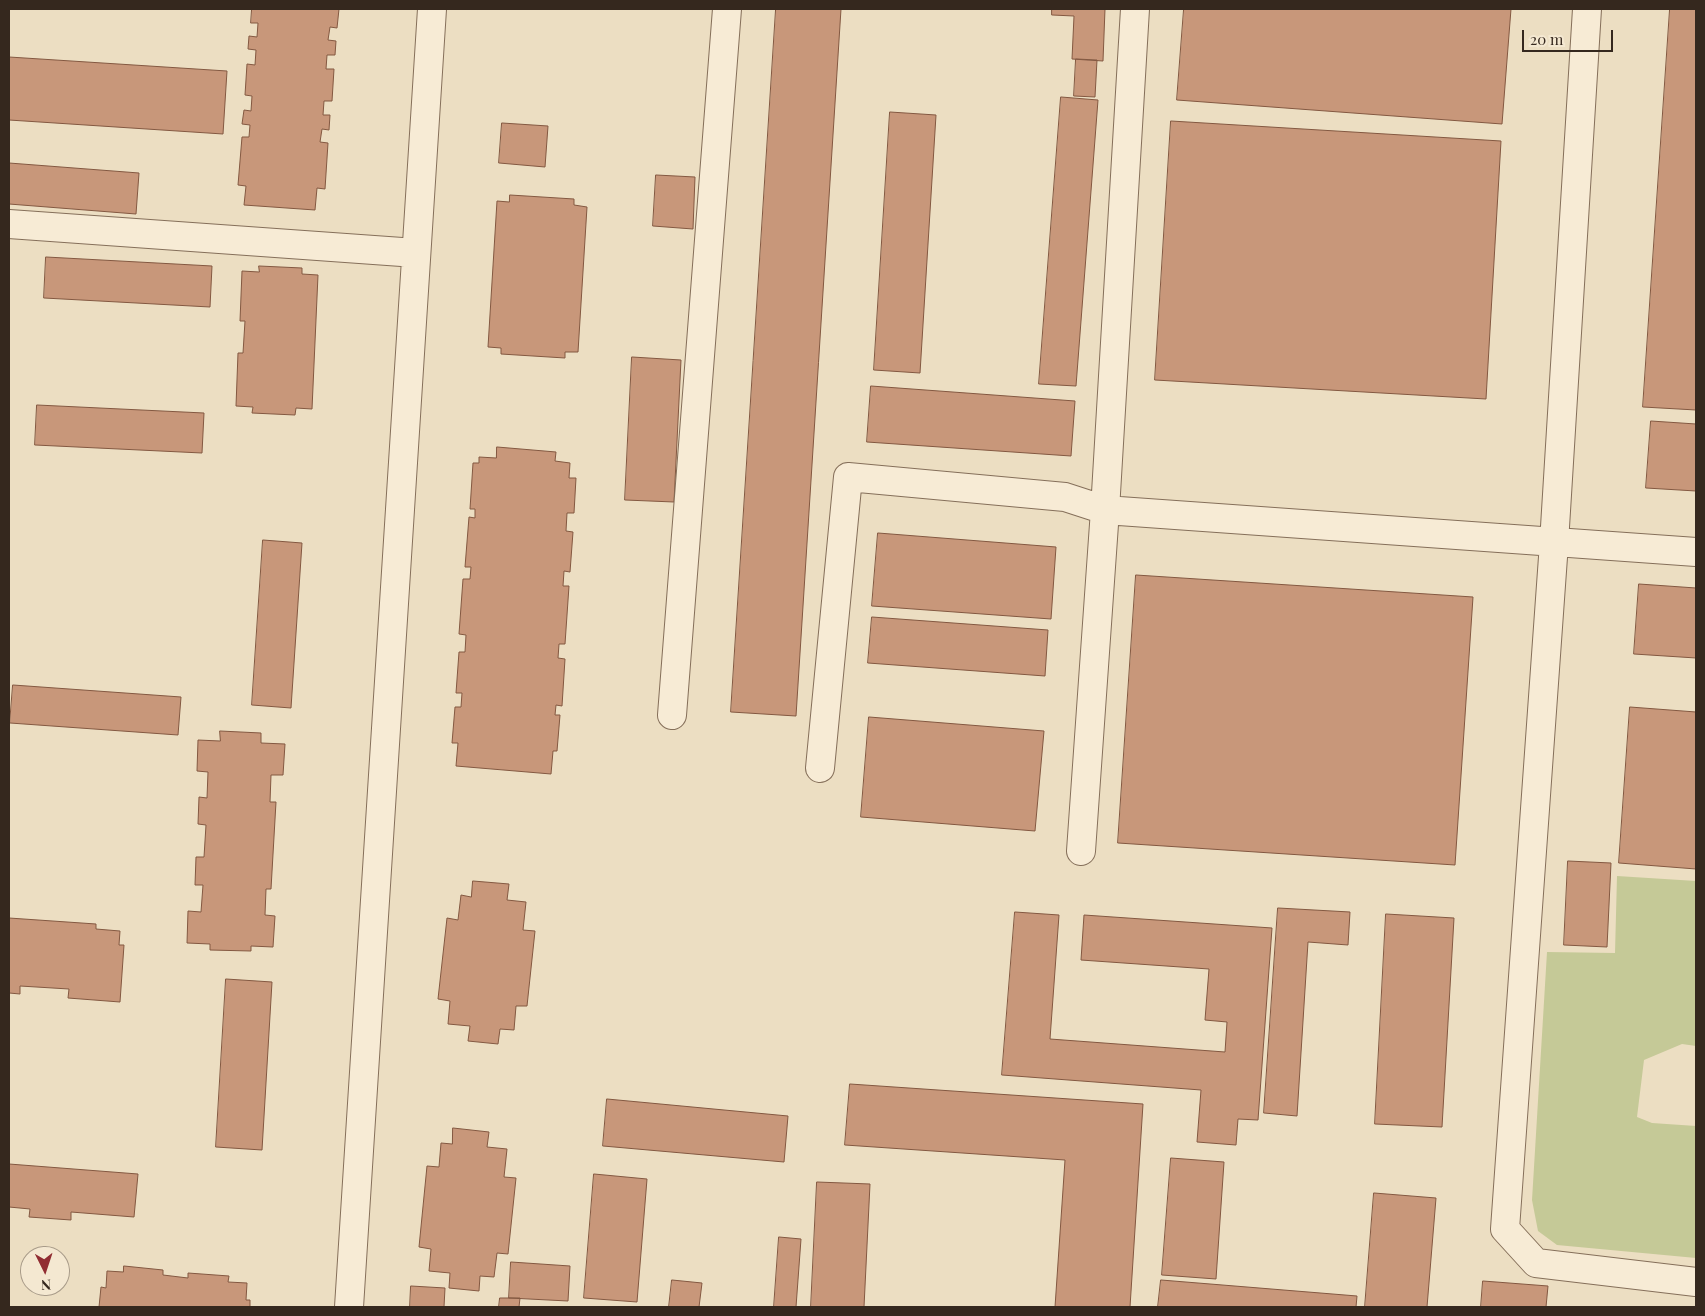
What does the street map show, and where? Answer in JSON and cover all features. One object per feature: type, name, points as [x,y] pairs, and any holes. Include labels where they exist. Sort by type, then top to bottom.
[{"type":"street","points":[[349,1307],[432,9]]},
{"type":"street","points":[[672,715],[727,9]]},
{"type":"street","points":[[1081,851],[1105,510],[1135,9]]},
{"type":"street","points":[[1587,9],[1554,544],[1505,1229],[1536,1263],[1696,1282]]},
{"type":"street","points":[[9,224],[416,253]]},
{"type":"street","points":[[820,768],[848,477],[1066,497],[1105,510],[1554,544],[1696,552]]},
{"type":"green space","points":[[1617,876],[1696,881],[1696,1046],[1682,1044],[1644,1060],[1637,1117],[1652,1123],[1696,1126],[1696,1258],[1557,1245],[1538,1231],[1532,1200],[1547,952],[1615,953]]},
{"type":"building","points":[[252,9],[339,9],[337,28],[330,27],[328,40],[336,41],[335,55],[327,55],[326,69],[334,69],[332,101],[324,101],[323,115],[330,115],[329,130],[322,129],[320,142],[328,143],[325,189],[317,188],[315,210],[244,205],[246,186],[238,185],[242,137],[249,137],[250,125],[242,124],[244,110],[251,111],[252,96],[245,95],[247,64],[255,65],[256,50],[248,49],[249,36],[257,37],[258,23],[251,23]]},
{"type":"building","points":[[776,9],[841,9],[796,716],[731,712]]},
{"type":"building","points":[[1052,9],[1105,9],[1103,61],[1072,59],[1074,16],[1052,15]]},
{"type":"building","points":[[1184,9],[1511,9],[1502,124],[1177,100]]},
{"type":"building","points":[[1670,9],[1696,9],[1696,410],[1643,407]]},
{"type":"building","points":[[9,57],[227,71],[223,134],[9,120]]},
{"type":"building","points":[[1076,59],[1097,60],[1095,97],[1074,96]]},
{"type":"building","points":[[1061,97],[1098,100],[1076,386],[1039,384]]},
{"type":"building","points":[[890,112],[936,115],[920,373],[874,370]]},
{"type":"building","points":[[1171,121],[1501,141],[1486,399],[1155,380]]},
{"type":"building","points":[[502,123],[548,126],[545,167],[499,163]]},
{"type":"building","points":[[9,163],[139,173],[136,214],[9,204]]},
{"type":"building","points":[[656,175],[695,177],[693,229],[653,226]]},
{"type":"building","points":[[510,195],[574,199],[574,205],[587,207],[578,352],[565,352],[565,358],[501,354],[501,348],[488,347],[497,201],[509,202]]},
{"type":"building","points":[[46,257],[212,266],[210,307],[44,298]]},
{"type":"building","points":[[259,266],[302,268],[302,274],[318,275],[312,409],[296,408],[295,415],[252,413],[253,407],[236,406],[238,353],[243,353],[245,321],[240,321],[242,271],[259,272]]},
{"type":"building","points":[[632,357],[681,360],[674,502],[625,500]]},
{"type":"building","points":[[871,386],[1075,401],[1071,456],[867,442]]},
{"type":"building","points":[[37,405],[204,413],[202,453],[35,445]]},
{"type":"building","points":[[1651,421],[1696,424],[1696,491],[1646,488]]},
{"type":"building","points":[[497,447],[556,452],[555,461],[570,463],[569,478],[576,478],[574,513],[567,513],[566,531],[573,532],[570,572],[564,571],[563,586],[569,586],[565,644],[559,644],[558,658],[565,659],[562,706],[556,705],[555,715],[560,715],[557,751],[553,751],[551,774],[456,766],[458,743],[452,743],[455,707],[461,707],[462,693],[456,693],[459,652],[465,652],[466,635],[459,634],[463,579],[470,579],[471,567],[465,567],[469,517],[475,518],[475,509],[470,509],[473,463],[479,463],[479,457],[496,458]]},
{"type":"building","points":[[878,533],[1056,547],[1051,619],[872,606]]},
{"type":"building","points":[[263,540],[302,543],[291,708],[252,705]]},
{"type":"building","points":[[1136,575],[1473,597],[1455,865],[1118,843]]},
{"type":"building","points":[[1639,584],[1696,588],[1696,658],[1634,654]]},
{"type":"building","points":[[872,617],[1048,630],[1045,676],[868,663]]},
{"type":"building","points":[[13,685],[181,697],[178,735],[10,723]]},
{"type":"building","points":[[1630,707],[1696,712],[1696,869],[1619,863]]},
{"type":"building","points":[[869,717],[1044,731],[1035,831],[861,817]]},
{"type":"building","points":[[220,731],[261,733],[261,743],[285,744],[283,775],[271,775],[270,802],[276,802],[271,889],[266,889],[265,915],[275,916],[273,947],[251,946],[251,951],[210,950],[210,944],[187,943],[188,911],[201,912],[203,885],[195,885],[196,857],[204,857],[206,825],[198,824],[199,797],[207,798],[208,772],[197,771],[198,740],[220,741]]},
{"type":"building","points":[[1568,861],[1611,863],[1607,947],[1564,945]]},
{"type":"building","points":[[473,881],[509,884],[507,900],[526,902],[523,930],[535,931],[527,1006],[516,1006],[514,1030],[500,1029],[498,1044],[468,1041],[470,1026],[448,1024],[450,1001],[438,999],[447,918],[458,920],[461,895],[471,897]]},
{"type":"building","points":[[1278,908],[1350,912],[1348,945],[1308,942],[1297,1116],[1264,1113]]},
{"type":"building","points":[[1015,912],[1059,915],[1050,1039],[1225,1052],[1227,1022],[1205,1020],[1209,969],[1081,960],[1084,915],[1272,928],[1258,1120],[1238,1119],[1236,1145],[1197,1142],[1201,1090],[1002,1075]]},
{"type":"building","points":[[1386,914],[1454,918],[1442,1127],[1375,1124]]},
{"type":"building","points":[[9,918],[96,924],[96,929],[120,931],[119,945],[124,945],[120,1002],[68,998],[69,989],[20,986],[20,994],[9,993]]},
{"type":"building","points":[[226,979],[272,982],[262,1150],[216,1147]]},
{"type":"building","points":[[850,1084],[1143,1104],[1130,1307],[1055,1307],[1065,1160],[845,1145]]},
{"type":"building","points":[[607,1099],[788,1116],[784,1162],[603,1146]]},
{"type":"building","points":[[453,1128],[489,1132],[487,1147],[507,1149],[504,1177],[516,1178],[508,1254],[497,1253],[494,1277],[480,1276],[479,1291],[449,1288],[450,1273],[429,1271],[431,1249],[419,1247],[427,1166],[439,1167],[441,1143],[452,1144]]},
{"type":"building","points":[[1171,1158],[1224,1162],[1216,1279],[1162,1275]]},
{"type":"building","points":[[9,1164],[138,1174],[134,1217],[71,1212],[71,1220],[29,1217],[30,1209],[9,1207]]},
{"type":"building","points":[[594,1174],[647,1179],[637,1302],[584,1298]]},
{"type":"building","points":[[817,1182],[870,1184],[864,1307],[811,1307]]},
{"type":"building","points":[[1374,1193],[1436,1198],[1427,1307],[1365,1307]]},
{"type":"building","points":[[779,1237],[801,1239],[796,1307],[774,1307]]},
{"type":"building","points":[[511,1262],[570,1266],[568,1301],[509,1298]]},
{"type":"building","points":[[124,1266],[163,1270],[163,1275],[188,1278],[188,1273],[229,1276],[228,1282],[247,1283],[246,1300],[250,1300],[250,1307],[99,1307],[101,1287],[106,1288],[107,1271],[123,1272]]},
{"type":"building","points":[[672,1280],[702,1283],[699,1307],[669,1307]]},
{"type":"building","points":[[1161,1280],[1357,1296],[1356,1307],[1158,1307]]},
{"type":"building","points":[[1483,1281],[1548,1286],[1546,1307],[1481,1307]]},
{"type":"building","points":[[411,1286],[445,1288],[444,1307],[410,1307]]},
{"type":"building","points":[[500,1298],[520,1298],[519,1307],[499,1307]]}]
